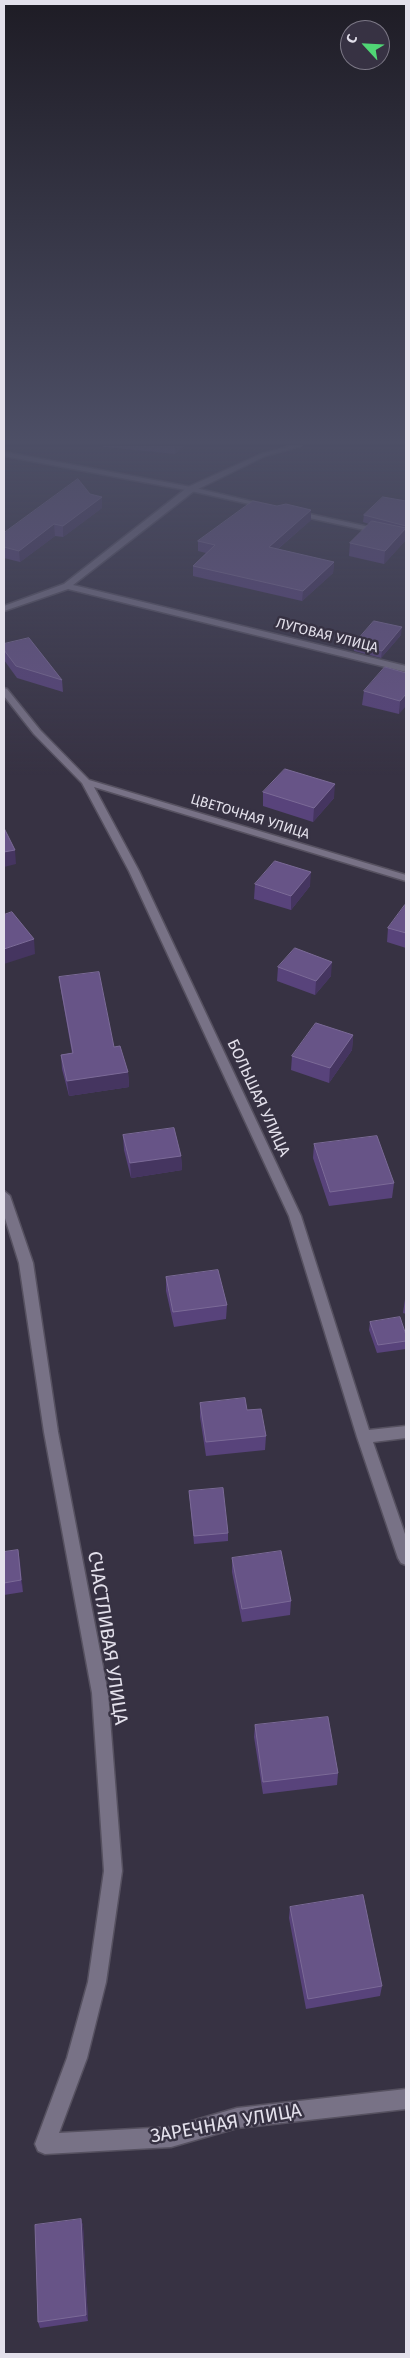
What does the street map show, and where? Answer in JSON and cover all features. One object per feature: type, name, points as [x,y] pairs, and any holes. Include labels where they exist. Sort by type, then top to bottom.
[{"type":"street","points":[[4,609],[67,586],[105,556]]},
{"type":"street","name":"ЛУГОВАЯ УЛИЦА","points":[[67,586],[406,670]]},
{"type":"street","name":"БОЛЬШАЯ УЛИЦА","points":[[4,691],[37,732],[86,782],[134,870],[296,1216],[364,1437],[406,1558]]},
{"type":"street","name":"ЦВЕТОЧНАЯ УЛИЦА","points":[[86,782],[406,878]]},
{"type":"street","name":"СЧАСТЛИВАЯ УЛИЦА","points":[[4,1196],[26,1263],[51,1432],[100,1693],[113,1871],[97,1982],[76,2058],[45,2144]]},
{"type":"street","points":[[364,1437],[406,1432]]},
{"type":"street","name":"ЗАРЕЧНАЯ УЛИЦА","points":[[45,2144],[171,2137],[237,2118],[406,2099]]},
{"type":"building","points":[[203,556],[308,556],[334,562],[303,591],[193,566]]},
{"type":"building","points":[[374,621],[402,627],[382,651],[354,644]]},
{"type":"building","points":[[29,638],[62,680],[16,666],[4,650],[4,644]]},
{"type":"building","points":[[385,667],[406,673],[406,694],[400,701],[364,691]]},
{"type":"building","points":[[285,769],[335,784],[314,808],[263,792]]},
{"type":"building","points":[[4,828],[15,850],[4,852]]},
{"type":"building","points":[[275,861],[311,872],[291,896],[255,884]]},
{"type":"building","points":[[405,905],[406,933],[388,928]]},
{"type":"building","points":[[12,912],[34,939],[4,949],[4,915]]},
{"type":"building","points":[[295,948],[332,962],[316,981],[278,967]]},
{"type":"building","points":[[99,972],[114,1047],[120,1046],[128,1072],[67,1081],[61,1055],[73,1053],[59,977]]},
{"type":"building","points":[[316,1023],[353,1035],[330,1068],[292,1056]]},
{"type":"building","points":[[174,1128],[181,1156],[130,1163],[123,1135]]},
{"type":"building","points":[[377,1136],[394,1183],[330,1192],[314,1144]]},
{"type":"building","points":[[218,1270],[227,1305],[173,1312],[166,1277]]},
{"type":"building","points":[[400,1317],[406,1341],[378,1345],[370,1322]]},
{"type":"building","points":[[245,1398],[247,1410],[261,1409],[266,1436],[206,1442],[200,1403]]},
{"type":"building","points":[[223,1488],[228,1533],[194,1536],[189,1491]]},
{"type":"building","points":[[18,1550],[21,1580],[4,1583],[4,1552]]},
{"type":"building","points":[[281,1551],[291,1601],[242,1609],[232,1558]]},
{"type":"building","points":[[328,1717],[338,1773],[263,1782],[255,1725]]},
{"type":"building","points":[[363,1895],[382,1986],[308,1999],[290,1907]]},
{"type":"building","points":[[81,2219],[86,2315],[38,2322],[35,2225]]}]
